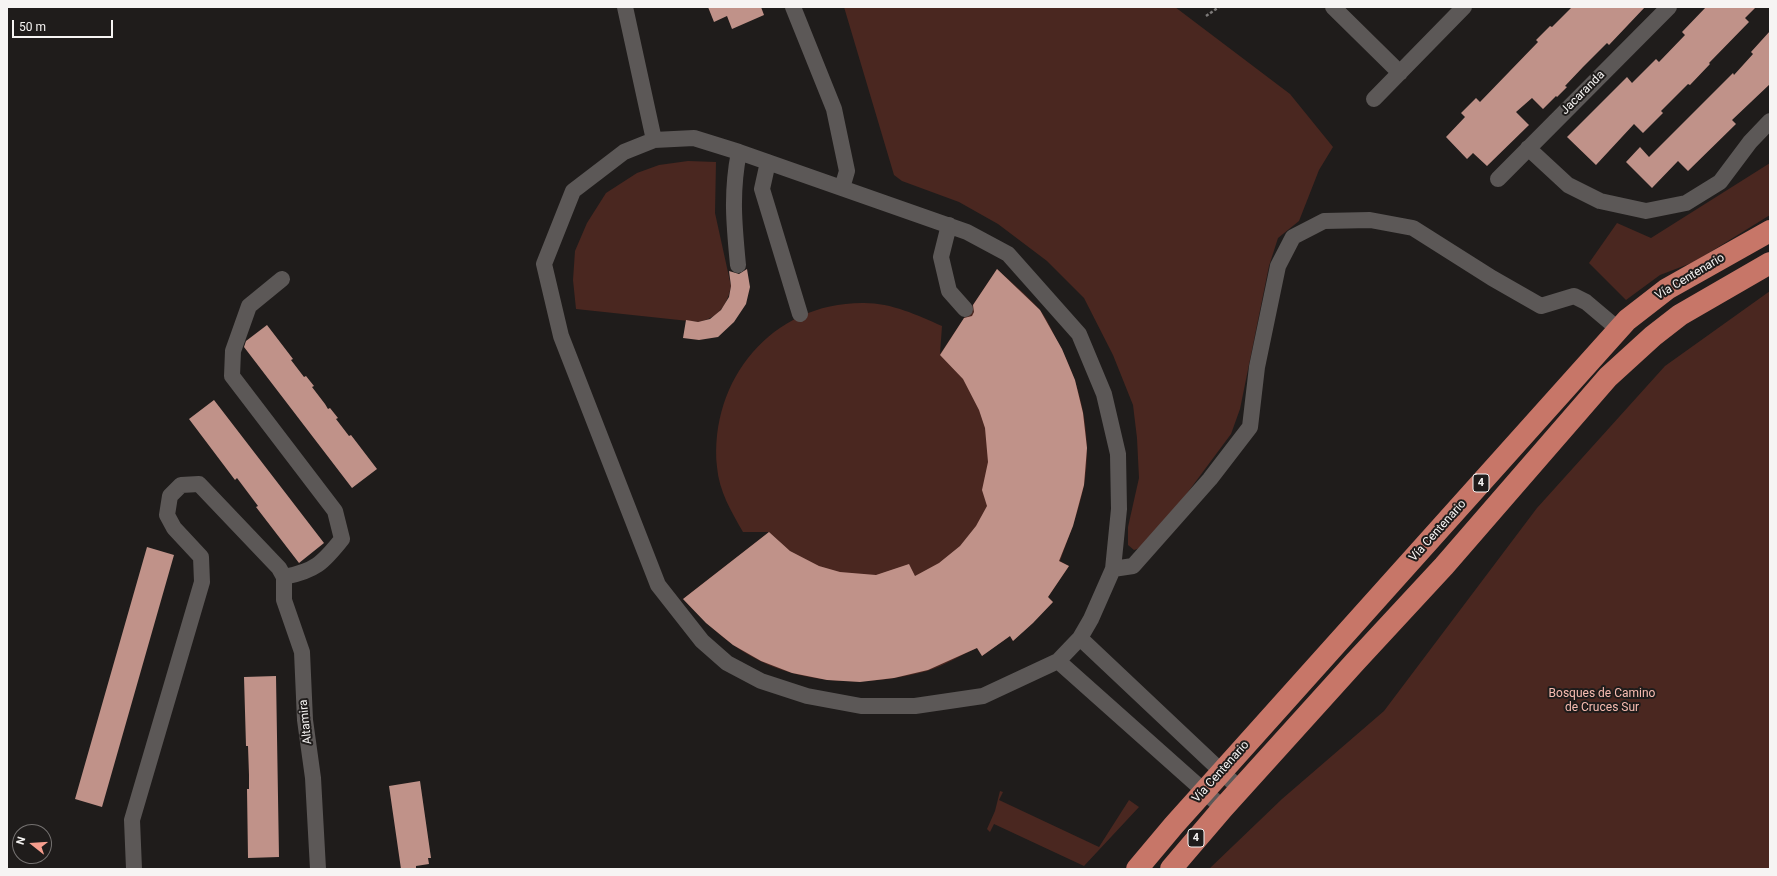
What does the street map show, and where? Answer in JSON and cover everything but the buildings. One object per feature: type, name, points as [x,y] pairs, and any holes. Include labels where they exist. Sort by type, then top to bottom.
[{"type":"highway","name":"Vía Centenario","points":[[1137,869],[1174,825],[1592,360],[1618,329],[1666,289],[1770,231]]},
{"type":"highway","name":"4","points":[[1171,869],[1240,789],[1444,566],[1608,377],[1653,336],[1680,315],[1770,263]]},
{"type":"highway","points":[[1124,869],[1174,825]]},
{"type":"highway","points":[[1175,869],[1191,845]]},
{"type":"street","points":[[625,7],[654,140]]},
{"type":"street","points":[[793,7],[834,109],[848,171],[842,188]]},
{"type":"street","points":[[1333,7],[1400,73]]},
{"type":"street","points":[[1374,99],[1464,7]]},
{"type":"street","name":"Jacaranda","points":[[1498,179],[1669,7]]},
{"type":"street","points":[[1528,148],[1568,185],[1600,201],[1646,211],[1686,203],[1720,182],[1750,142],[1770,121]]},
{"type":"street","points":[[694,138],[739,152],[967,232],[1008,254],[1079,334],[1104,394],[1118,454],[1120,509],[1113,569],[1091,619],[1080,638],[1058,661],[983,696],[915,706],[861,706],[807,696],[761,681],[727,663],[702,641],[658,585],[561,336],[544,264],[573,191],[624,152],[654,140],[694,138]]},
{"type":"street","points":[[738,265],[733,213],[734,178],[739,152]]},
{"type":"street","points":[[768,162],[762,189],[800,314]]},
{"type":"street","points":[[1113,569],[1133,566],[1210,480],[1250,427],[1257,366],[1278,266],[1293,237],[1324,221],[1370,220],[1413,228],[1492,278],[1541,306],[1574,296],[1586,302],[1618,329]]},
{"type":"street","points":[[949,226],[941,257],[949,291],[965,309]]},
{"type":"street","points":[[134,869],[132,820],[202,582],[201,557],[174,528],[167,515],[170,496],[181,485],[199,484],[279,568],[284,577],[303,574],[326,559],[342,539],[335,511],[232,376],[232,351],[249,306],[282,279]]},
{"type":"street","name":"Altamira","points":[[284,577],[284,600],[302,652],[305,720],[313,778],[318,869]]},
{"type":"street","points":[[1080,638],[1240,789]]},
{"type":"street","points":[[1058,661],[1223,808]]},
{"type":"path","points":[[1206,16],[1219,7]]},
{"type":"green space","points":[[844,7],[1175,7],[1290,94],[1333,147],[1319,170],[1299,221],[1278,238],[1269,266],[1240,409],[1231,434],[1185,496],[1143,547],[1134,550],[1128,545],[1128,527],[1139,478],[1137,438],[1133,405],[1113,355],[1084,298],[1047,261],[998,224],[959,202],[902,181],[894,175]]},
{"type":"green space","points":[[688,161],[716,162],[715,213],[731,286],[724,305],[711,318],[698,322],[576,309],[573,280],[575,251],[587,223],[606,193],[637,173],[659,165]]},
{"type":"green space","points":[[1770,163],[1770,215],[1694,262],[1660,275],[1626,300],[1589,263],[1617,223],[1651,238]]},
{"type":"green space","points":[[997,269],[1039,309],[1044,316],[1073,374],[1083,411],[1087,448],[1084,485],[1077,514],[1060,561],[1069,566],[1048,597],[1053,602],[1013,641],[1010,636],[982,656],[977,648],[933,669],[903,677],[852,681],[826,680],[777,668],[754,658],[732,644],[706,623],[683,599],[769,532],[743,532],[726,501],[718,476],[717,435],[724,404],[736,376],[753,352],[775,331],[802,316],[831,306],[864,303],[884,305],[904,310],[933,322],[942,326],[940,354]]},
{"type":"green space","name":"Bosques de Camino de Cruces Sur","points":[[1770,291],[1770,869],[1209,869],[1282,799],[1384,711],[1537,508],[1665,366]]},
{"type":"green space","points":[[1000,791],[1003,792],[999,800],[1099,847],[1129,800],[1139,807],[1084,866],[994,824],[990,832],[987,829],[995,811]]}]
